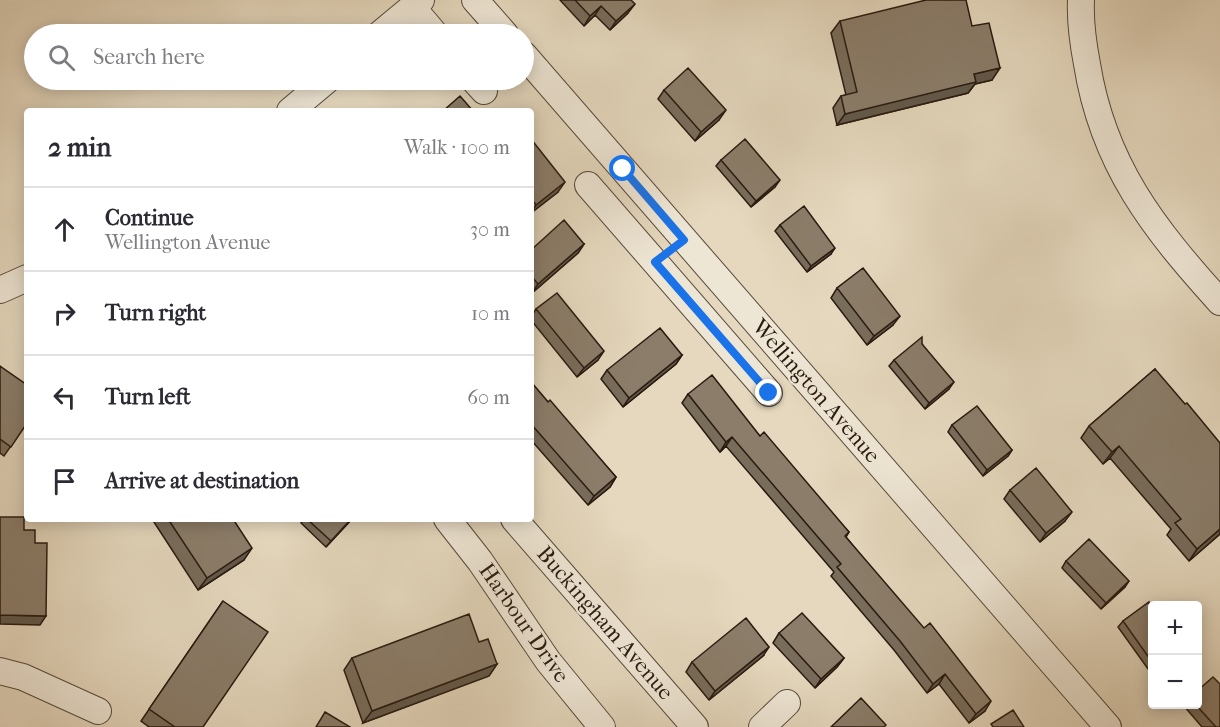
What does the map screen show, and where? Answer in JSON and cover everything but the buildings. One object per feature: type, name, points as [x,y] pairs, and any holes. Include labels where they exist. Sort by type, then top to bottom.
[{"type":"street","points":[[475,0],[496,24]]},
{"type":"street","points":[[1081,0],[1083,42],[1090,85],[1119,166],[1141,204],[1167,241],[1220,302]]},
{"type":"street","points":[[392,24],[416,4],[429,24]]},
{"type":"street","name":"Wellington Avenue","points":[[534,68],[1108,727]]},
{"type":"street","points":[[294,108],[315,90]]},
{"type":"street","points":[[588,185],[769,393]]},
{"type":"street","points":[[655,262],[684,240]]},
{"type":"street","points":[[0,290],[24,279]]},
{"type":"street","name":"Harbour Drive","points":[[449,522],[480,561],[548,661],[602,727]]},
{"type":"street","name":"Buckingham Avenue","points":[[517,522],[695,727]]},
{"type":"street","points":[[0,671],[23,677],[98,711]]},
{"type":"street","points":[[762,727],[787,703]]},
{"type":"route","points":[[623,169],[684,240],[655,262],[769,393]]}]
